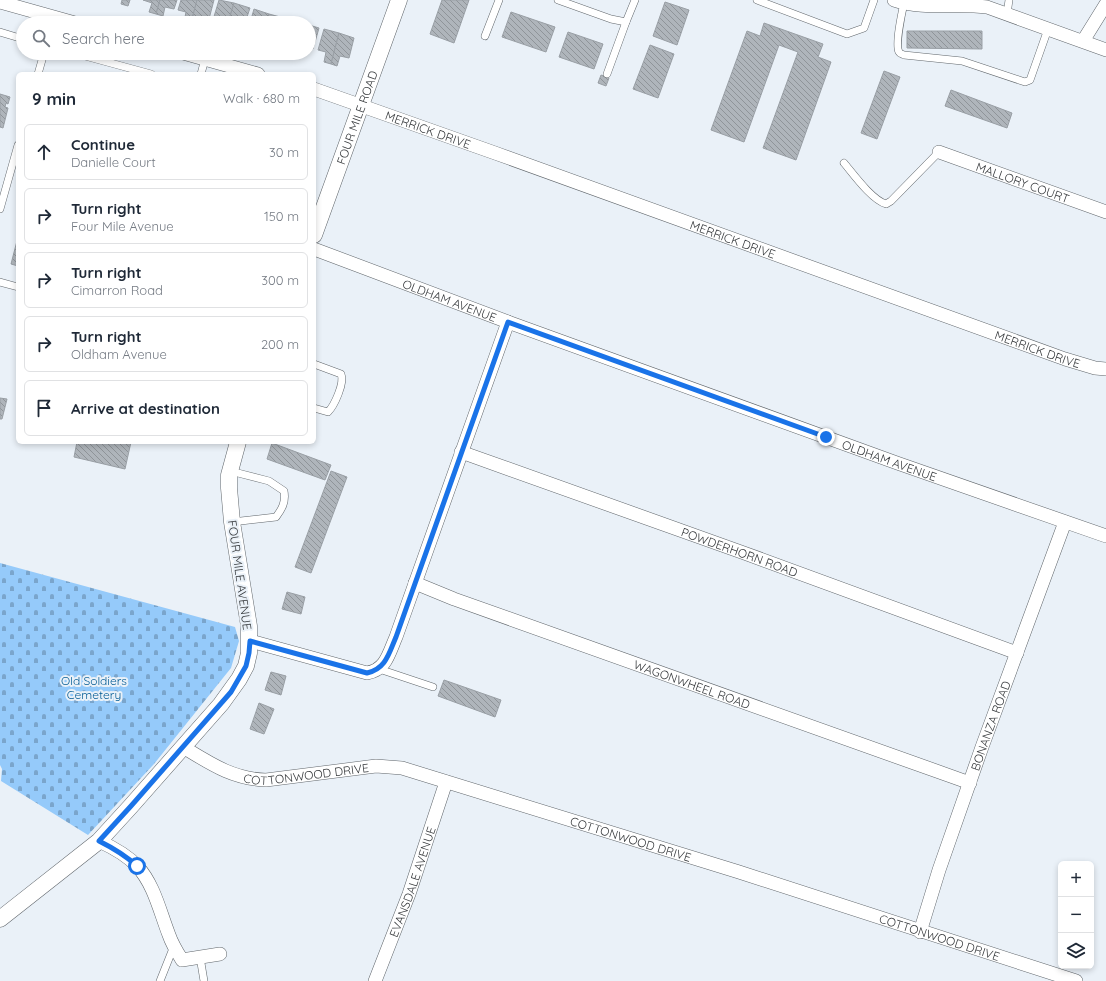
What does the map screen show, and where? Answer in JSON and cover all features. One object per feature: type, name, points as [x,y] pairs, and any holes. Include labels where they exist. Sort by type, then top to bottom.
[{"type":"street","name":"FOUR MILE ROAD","points":[[316,228],[399,0]]},
{"type":"street","points":[[0,2],[41,16]]},
{"type":"street","points":[[899,2],[917,6],[967,2],[987,7],[1106,50]]},
{"type":"street","points":[[1083,41],[1106,4]]},
{"type":"street","points":[[209,60],[251,72]]},
{"type":"street","name":"MERRICK DRIVE","points":[[316,91],[360,105],[1065,359],[1095,368],[1106,369]]},
{"type":"street","name":"MALLORY COURT","points":[[939,152],[1106,212]]},
{"type":"street","name":"OLDHAM AVENUE","points":[[316,250],[508,322],[1106,536]]},
{"type":"street","points":[[250,641],[359,672],[376,672],[379,669],[387,658],[415,583],[508,322]]},
{"type":"street","name":"FOUR MILE AVENUE","points":[[0,919],[99,841],[224,700],[246,666],[250,641],[249,626],[232,522],[229,488],[230,471],[237,444]]},
{"type":"street","name":"POWDERHORN ROAD","points":[[461,452],[736,550],[1017,653]]},
{"type":"street","name":"BONANZA ROAD","points":[[920,932],[939,870],[1065,522]]},
{"type":"street","name":"WAGONWHEEL ROAD","points":[[415,583],[454,599],[970,783]]},
{"type":"street","name":"COTTONWOOD DRIVE","points":[[183,747],[232,774],[242,778],[254,780],[266,780],[350,769],[389,766],[402,768],[739,872],[920,932],[1076,981]]},
{"type":"street","name":"EVANSDALE AVENUE","points":[[375,981],[409,894],[446,782]]},
{"type":"street","points":[[99,841],[112,847],[128,858],[145,876],[152,889],[174,946],[182,960],[220,954]]},
{"type":"lane","points":[[485,36],[499,0]]},
{"type":"lane","points":[[558,0],[611,19],[626,22]]},
{"type":"lane","points":[[607,74],[635,0]]},
{"type":"lane","points":[[757,0],[847,34],[864,28],[874,0]]},
{"type":"lane","points":[[1007,14],[1009,0]]},
{"type":"lane","points":[[899,2],[898,50],[900,53],[904,55],[962,61],[1025,82],[1030,80],[1048,29]]},
{"type":"lane","points":[[0,32],[16,37]]},
{"type":"lane","points":[[39,72],[42,60]]},
{"type":"lane","points":[[100,60],[144,72]]},
{"type":"lane","points":[[202,72],[205,60]]},
{"type":"lane","points":[[0,209],[16,152]]},
{"type":"lane","points":[[844,163],[874,197],[886,204],[891,202],[939,152]]},
{"type":"lane","points":[[0,282],[16,286]]},
{"type":"lane","points":[[316,365],[341,374],[342,382],[332,408],[328,412],[316,409]]},
{"type":"lane","points":[[230,471],[269,481],[284,491],[286,498],[282,509],[276,517],[232,522]]},
{"type":"lane","points":[[379,669],[433,687]]},
{"type":"lane","points":[[160,981],[174,946]]},
{"type":"lane","points":[[200,957],[204,981]]},
{"type":"green space","name":"Old Soldiers Cemetery","points":[[0,563],[235,627],[239,641],[231,668],[154,764],[88,835],[1,781]]},
{"type":"building","points":[[122,0],[130,0],[128,6],[121,4]]},
{"type":"building","points":[[143,0],[160,0],[156,14],[149,12],[152,3]]},
{"type":"building","points":[[160,0],[177,0],[174,9],[165,7],[163,16],[156,14]]},
{"type":"building","points":[[181,0],[197,0],[193,16],[185,16],[186,12],[178,10]]},
{"type":"building","points":[[197,0],[214,0],[210,16],[193,16]]},
{"type":"building","points":[[219,0],[234,3],[230,16],[214,16]]},
{"type":"building","points":[[442,0],[469,0],[454,43],[430,34]]},
{"type":"building","points":[[665,2],[689,10],[677,45],[653,36]]},
{"type":"building","points":[[234,3],[250,8],[247,16],[230,16]]},
{"type":"building","points":[[254,9],[269,14],[268,16],[252,16]]},
{"type":"building","points":[[511,12],[555,27],[546,52],[502,37]]},
{"type":"building","points":[[764,23],[823,44],[818,57],[831,62],[796,160],[763,148],[798,52],[779,45],[744,142],[711,130],[747,31],[760,36]]},
{"type":"building","points":[[316,27],[319,28],[316,38]]},
{"type":"building","points":[[324,29],[339,33],[331,64],[324,62],[326,52],[318,50]]},
{"type":"building","points":[[907,31],[982,31],[982,49],[907,48]]},
{"type":"building","points":[[568,32],[603,44],[594,69],[559,57]]},
{"type":"building","points":[[339,33],[354,38],[349,58],[340,56],[337,66],[331,64]]},
{"type":"building","points":[[650,45],[674,54],[658,98],[633,89]]},
{"type":"building","points":[[884,71],[900,77],[877,139],[861,133]]},
{"type":"building","points":[[601,75],[609,78],[606,86],[598,83]]},
{"type":"building","points":[[951,90],[1012,113],[1007,128],[945,106]]},
{"type":"building","points":[[0,94],[10,97],[8,104],[6,103],[5,107],[8,108],[3,128],[0,127]]},
{"type":"building","points":[[16,245],[16,265],[11,264]]},
{"type":"building","points":[[0,398],[7,399],[2,419],[0,419]]},
{"type":"building","points":[[77,444],[131,444],[125,469],[74,457]]},
{"type":"building","points":[[272,444],[275,444],[331,465],[325,480],[267,459]]},
{"type":"building","points":[[331,471],[347,477],[311,573],[295,567]]},
{"type":"building","points":[[287,592],[305,597],[301,614],[282,609]]},
{"type":"building","points":[[271,672],[286,676],[281,695],[265,690]]},
{"type":"building","points":[[444,680],[501,700],[495,717],[438,696]]},
{"type":"building","points":[[259,703],[274,709],[264,734],[250,729]]},
{"type":"route","points":[[137,866],[112,847],[99,841],[231,692],[246,666],[250,641],[359,672],[376,672],[382,666],[396,637],[508,322],[826,437]]}]
